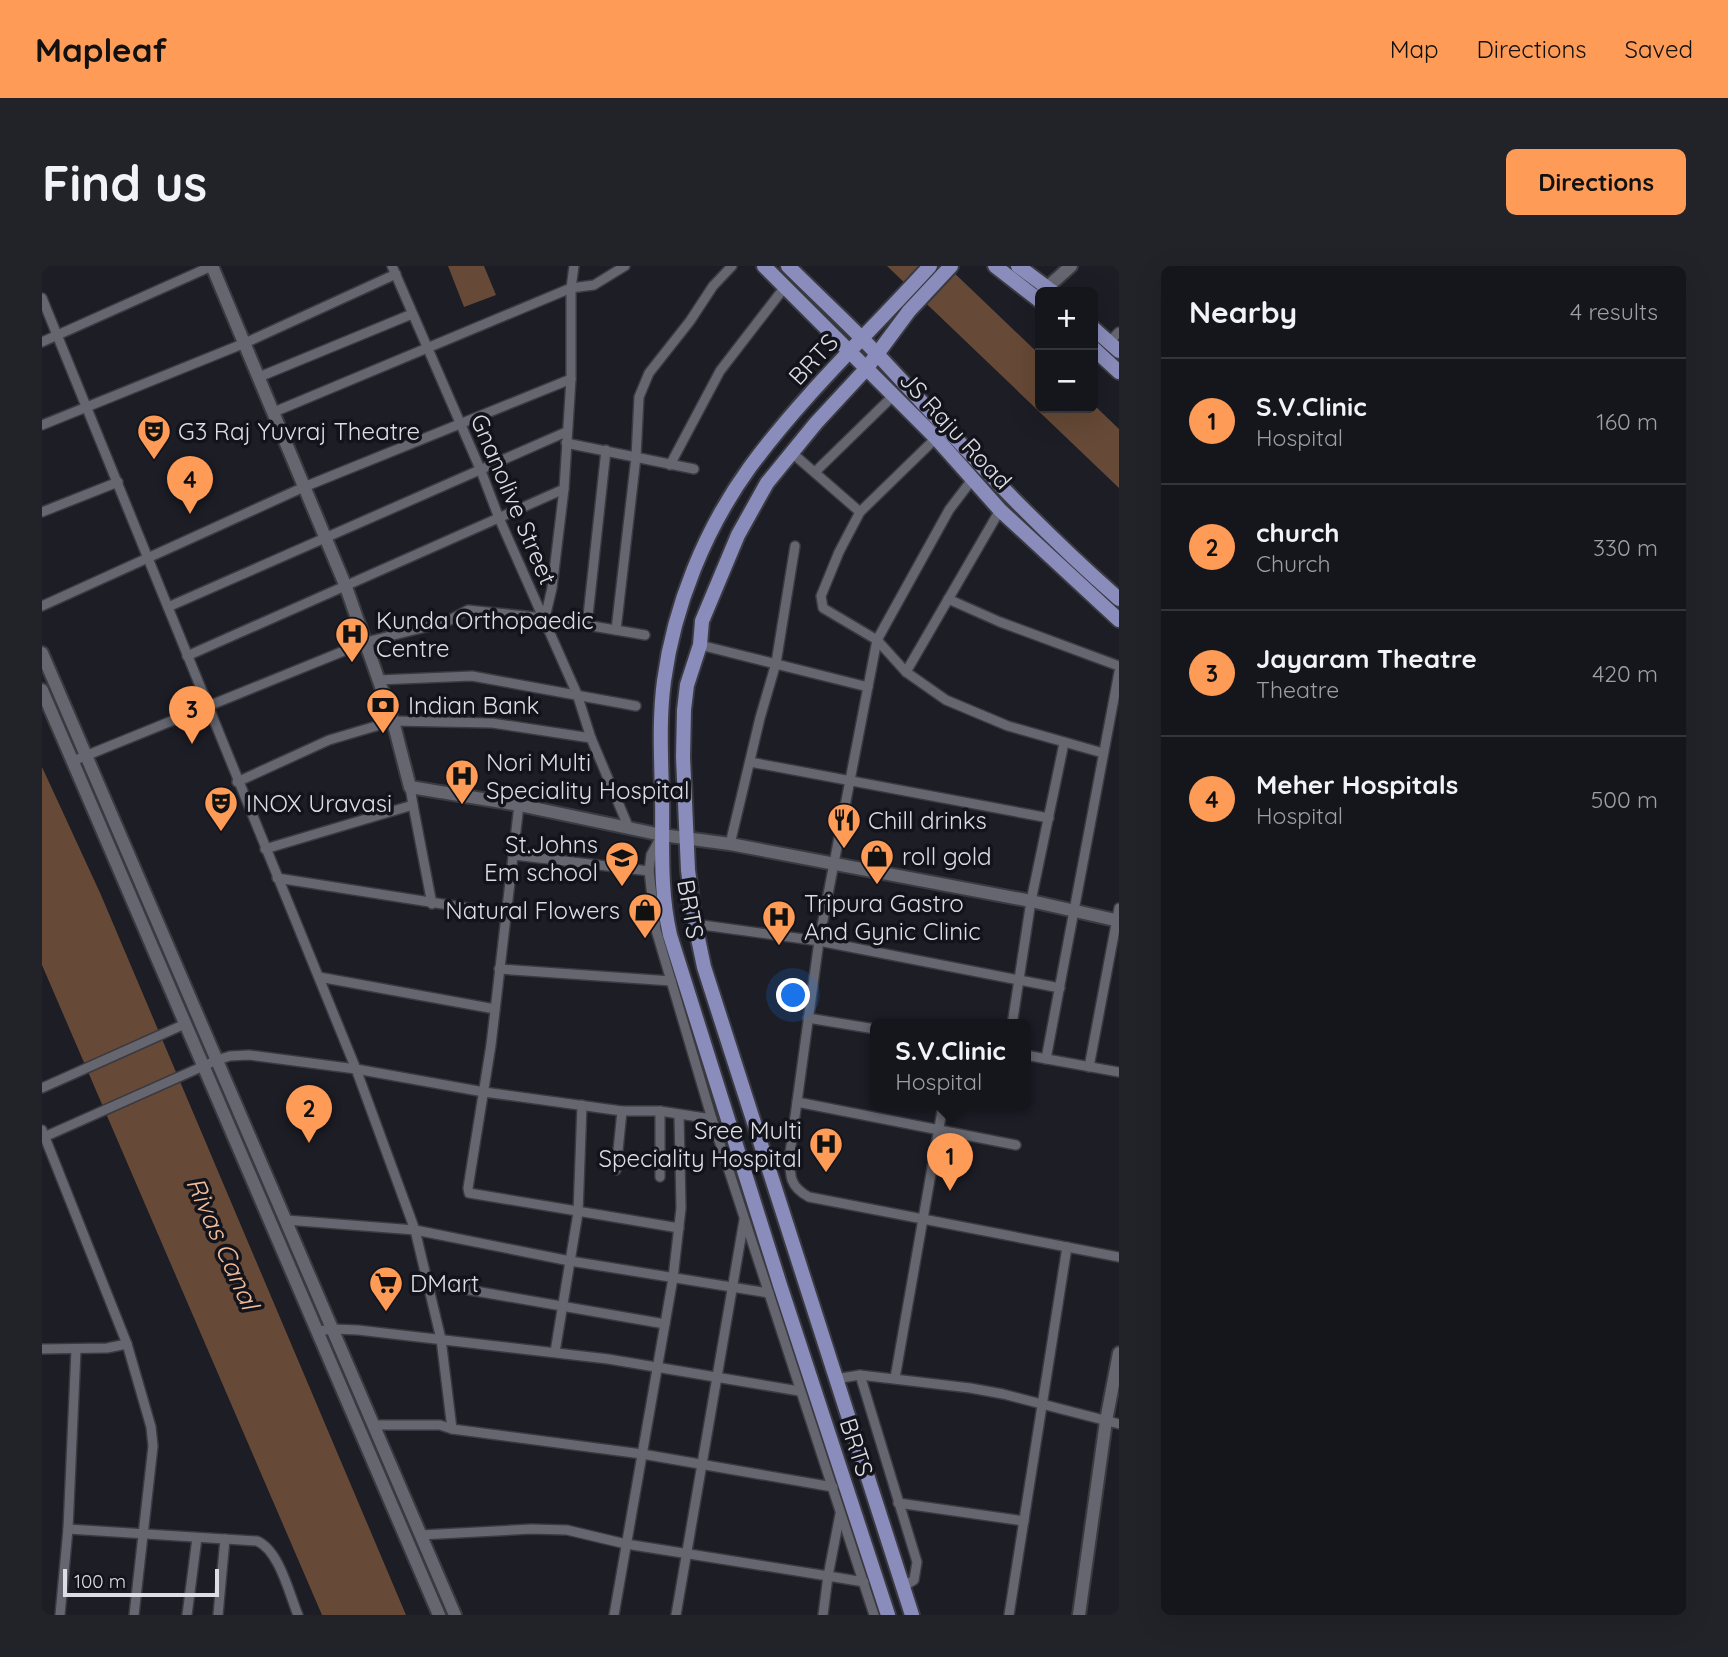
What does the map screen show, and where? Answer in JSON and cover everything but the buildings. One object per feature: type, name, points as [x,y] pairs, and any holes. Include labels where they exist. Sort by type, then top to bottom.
[{"type":"main road","name":"JS Raju Road","points":[[764,266],[783,288],[936,438],[971,481],[1000,510],[1119,620]]},
{"type":"main road","name":"JS Raju Road","points":[[788,266],[1056,543],[1119,599]]},
{"type":"main road","name":"BRTS","points":[[912,1615],[709,986],[695,924],[688,870],[684,710],[687,685],[700,645],[702,621],[738,535],[767,483],[791,452],[866,369],[930,266]]},
{"type":"main road","name":"BRTS","points":[[888,1615],[678,964],[664,901],[661,737],[663,691],[670,648],[690,582],[716,524],[749,468],[799,408],[862,340],[951,266]]},
{"type":"main road","points":[[995,266],[1035,289]]},
{"type":"main road","points":[[1018,266],[1037,287]]},
{"type":"main road","points":[[1098,331],[1116,342]]},
{"type":"main road","points":[[1095,350],[1119,372]]},
{"type":"street","points":[[42,342],[212,266],[346,587],[366,642],[393,721],[410,787],[432,904]]},
{"type":"street","points":[[545,618],[552,588],[564,489],[571,379],[571,288],[575,266]]},
{"type":"street","points":[[274,412],[571,288],[594,285],[625,266]]},
{"type":"street","points":[[616,631],[636,457],[639,397],[649,373],[690,321],[713,286],[732,266]]},
{"type":"street","points":[[1050,287],[1071,266]]},
{"type":"street","points":[[42,425],[245,343],[394,270]]},
{"type":"street","name":"Gnanolive Street","points":[[394,270],[577,694],[591,738],[628,827]]},
{"type":"street","points":[[670,465],[720,372],[783,288]]},
{"type":"street","points":[[42,298],[356,1069],[415,1230],[441,1339],[452,1429]]},
{"type":"street","points":[[259,377],[412,314]]},
{"type":"street","points":[[42,606],[304,487],[571,379]]},
{"type":"street","points":[[815,472],[894,396]]},
{"type":"street","points":[[168,607],[566,432]]},
{"type":"street","points":[[936,438],[860,512],[839,552],[821,596],[823,608],[877,640],[906,672],[930,691],[964,710],[1103,753]]},
{"type":"street","points":[[566,443],[694,469]]},
{"type":"street","points":[[587,625],[606,450]]},
{"type":"street","points":[[791,452],[860,512]]},
{"type":"street","points":[[971,481],[949,510],[877,640],[819,941],[790,1153],[790,1173],[794,1186],[809,1197],[1119,1257]]},
{"type":"street","points":[[42,512],[118,482]]},
{"type":"street","points":[[187,656],[564,489]]},
{"type":"street","points":[[906,672],[1000,510]]},
{"type":"street","points":[[730,844],[776,663],[795,546]]},
{"type":"street","points":[[948,599],[1000,622],[1119,666]]},
{"type":"street","points":[[72,761],[366,642],[446,622],[468,610],[545,618],[645,635]]},
{"type":"street","points":[[700,645],[869,687]]},
{"type":"street","points":[[42,653],[455,1615]]},
{"type":"street","points":[[1046,1059],[1119,672]]},
{"type":"street","points":[[378,680],[472,676],[636,706]]},
{"type":"street","points":[[42,690],[119,870],[181,1026],[203,1067],[439,1615]]},
{"type":"street","points":[[237,782],[329,740],[393,721],[492,723],[591,738]]},
{"type":"street","points":[[1013,1019],[1031,901],[1064,743]]},
{"type":"street","points":[[750,762],[1049,818]]},
{"type":"street","points":[[410,787],[1118,916],[1089,1067]]},
{"type":"street","points":[[265,849],[413,805]]},
{"type":"street","points":[[519,805],[495,1009],[469,1193],[679,1228]]},
{"type":"street","points":[[662,835],[651,855],[649,871],[656,930],[712,1119],[874,1615]]},
{"type":"street","points":[[513,855],[649,871]]},
{"type":"street","points":[[119,870],[133,864]]},
{"type":"street","points":[[277,878],[506,914]]},
{"type":"street","points":[[695,924],[819,941],[1060,988]]},
{"type":"street","points":[[499,969],[671,981]]},
{"type":"street","points":[[319,977],[495,1009]]},
{"type":"street","points":[[808,1017],[870,1028]]},
{"type":"street","points":[[42,1088],[181,1026]]},
{"type":"street","points":[[134,1615],[153,1446],[151,1427],[127,1344],[43,1135],[217,1060],[249,1055],[356,1069],[484,1092],[622,1111],[660,1111],[712,1119]]},
{"type":"street","points":[[1031,1056],[1119,1072]]},
{"type":"street","points":[[797,1102],[1016,1145]]},
{"type":"street","points":[[555,1352],[578,1213],[582,1105]]},
{"type":"street","points":[[895,1378],[942,1110]]},
{"type":"street","points":[[616,1170],[622,1111]]},
{"type":"street","points":[[660,1111],[660,1177]]},
{"type":"street","points":[[614,1615],[673,1278],[679,1228],[679,1115]]},
{"type":"street","points":[[676,1615],[744,1218]]},
{"type":"street","points":[[286,1220],[415,1230],[570,1261],[769,1293]]},
{"type":"street","points":[[1009,1615],[1067,1247]]},
{"type":"street","points":[[429,1283],[665,1324]]},
{"type":"street","points":[[318,1331],[333,1329],[555,1352],[799,1391]]},
{"type":"street","points":[[42,1349],[76,1350],[127,1344]]},
{"type":"street","points":[[60,1615],[68,1529],[76,1350]]},
{"type":"street","points":[[1079,1615],[1112,1422],[1119,1353]]},
{"type":"street","points":[[860,1375],[917,1562],[914,1580],[902,1587]]},
{"type":"street","points":[[835,1380],[860,1375],[1003,1394],[1112,1422]]},
{"type":"street","points":[[373,1425],[440,1425],[452,1429],[642,1454],[833,1487]]},
{"type":"street","points":[[898,1503],[1024,1521]]},
{"type":"street","points":[[823,1615],[840,1512]]},
{"type":"street","points":[[68,1529],[257,1541],[266,1545],[274,1555],[299,1615]]},
{"type":"street","points":[[421,1535],[567,1530],[626,1544],[863,1582]]},
{"type":"street","points":[[187,1615],[197,1538]]},
{"type":"street","points":[[218,1615],[225,1539]]},
{"type":"water","points":[[448,266],[484,266],[496,295],[464,307]]},
{"type":"water","points":[[887,266],[947,266],[1035,350],[1035,408]]},
{"type":"water","points":[[1098,409],[1119,429],[1119,488],[1041,413],[1098,413]]},
{"type":"water","name":"Rivas Canal","points":[[42,767],[101,895],[406,1615],[322,1615],[42,965]]},
{"type":"place","name":"G3 Raj Yuvraj Theatre","points":[[154,461]]},
{"type":"place","name":"Meher Hospitals","points":[[190,514]]},
{"type":"place","name":"Kunda Orthopaedic Centre","points":[[352,664]]},
{"type":"place","name":"Indian Bank","points":[[383,735]]},
{"type":"place","name":"Jayaram Theatre","points":[[192,744]]},
{"type":"place","name":"Nori Multi Speciality Hospital","points":[[462,806]]},
{"type":"place","name":"INOX Uravasi","points":[[221,833]]},
{"type":"place","name":"Chill drinks","points":[[844,850]]},
{"type":"place","name":"roll gold","points":[[877,886]]},
{"type":"place","name":"St.Johns Em school","points":[[622,888]]},
{"type":"place","name":"Natural Flowers","points":[[645,940]]},
{"type":"place","name":"Tripura Gastro And Gynic Clinic","points":[[779,947]]},
{"type":"place","name":"church","points":[[309,1143]]},
{"type":"place","name":"Sree Multi Speciality Hospital","points":[[826,1174]]},
{"type":"place","name":"S.V.Clinic","points":[[950,1191]]},
{"type":"place","name":"DMart","points":[[386,1313]]}]
